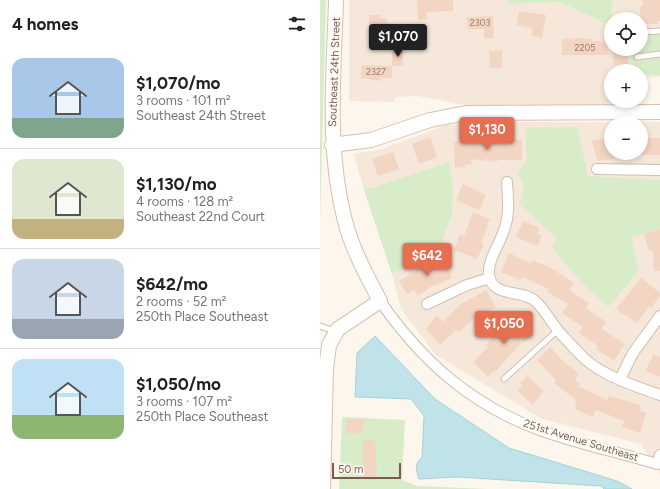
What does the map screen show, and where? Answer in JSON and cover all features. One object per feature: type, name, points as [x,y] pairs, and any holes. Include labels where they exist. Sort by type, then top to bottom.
[{"type":"street","name":"Southeast 24th Street","points":[[332,145],[336,0]]},
{"type":"street","points":[[332,145],[371,140],[438,118],[466,113],[660,112]]},
{"type":"street","name":"251st Avenue Southeast","points":[[332,145],[336,176],[345,222],[365,272],[380,301],[399,329],[420,353],[445,376],[485,405],[540,430],[658,460]]},
{"type":"street","points":[[597,169],[660,170]]},
{"type":"street","points":[[507,182],[507,220],[490,266],[490,278],[497,289],[532,299],[540,305],[558,330],[586,360],[602,371],[660,395]]},
{"type":"street","points":[[427,304],[467,285],[490,278]]},
{"type":"street","points":[[323,489],[326,369],[329,345],[336,332],[347,322],[380,301]]},
{"type":"street","points":[[620,379],[633,353],[660,316]]},
{"type":"lane","points":[[648,32],[660,31]]},
{"type":"lane","points":[[637,57],[660,54]]},
{"type":"lane","points":[[320,326],[336,332]]},
{"type":"lane","points":[[504,379],[558,330]]},
{"type":"shaded area","points":[[349,0],[509,0],[510,4],[560,2],[604,23],[604,56],[648,56],[648,12],[612,12],[613,0],[660,0],[660,77],[648,77],[648,64],[604,64],[604,107],[470,106],[418,96],[396,97],[393,102],[349,101]]},
{"type":"shaded area","points":[[495,122],[604,122],[604,160],[648,160],[648,122],[660,122],[660,474],[641,444],[542,419],[436,355],[401,309],[392,274],[418,265],[452,214],[372,188],[363,187],[354,154],[382,149],[446,125]]},
{"type":"green space","points":[[320,0],[326,0],[320,222]]},
{"type":"green space","points":[[509,0],[613,0],[612,12],[604,12],[604,23],[560,2],[509,4]]},
{"type":"green space","points":[[648,34],[660,34],[660,75],[648,74],[648,64],[630,64],[631,56],[648,56]]},
{"type":"green space","points":[[577,127],[588,176],[660,180],[660,229],[631,237],[639,271],[608,307],[572,272],[552,247],[557,238],[519,204],[524,188],[517,173],[527,160],[525,128]]},
{"type":"green space","points":[[449,162],[453,185],[452,214],[439,248],[418,265],[392,274],[363,187],[372,188]]},
{"type":"green space","points":[[342,417],[405,420],[402,480],[417,486],[487,489],[339,489]]},
{"type":"water","points":[[375,336],[435,399],[509,448],[617,481],[632,489],[604,489],[601,486],[457,477],[419,479],[416,467],[422,457],[424,416],[411,399],[355,397],[357,353]]},
{"type":"building","points":[[417,0],[453,0],[453,11],[427,12],[427,19],[418,20]]},
{"type":"building","points":[[643,0],[660,0],[660,21],[657,21],[657,24],[648,24],[648,12],[640,12],[640,6],[643,6]]},
{"type":"building","points":[[519,11],[546,15],[542,38],[531,36],[532,28],[517,25]]},
{"type":"building","points":[[369,15],[381,15],[381,18],[387,18],[387,42],[369,42]]},
{"type":"building","points":[[493,16],[494,38],[484,38],[484,29],[467,29],[467,17]]},
{"type":"building","points":[[581,38],[604,42],[604,55],[562,55],[562,39]]},
{"type":"building","points":[[502,50],[502,68],[490,68],[489,51]]},
{"type":"building","points":[[392,51],[403,51],[403,66],[392,66]]},
{"type":"building","points":[[613,56],[629,56],[628,64],[613,64]]},
{"type":"building","points":[[361,65],[392,66],[392,78],[381,78],[381,81],[361,78]]},
{"type":"building","points":[[430,137],[437,157],[419,164],[412,144]]},
{"type":"building","points":[[480,138],[522,140],[522,160],[497,160],[497,162],[471,159],[472,164],[465,165],[465,167],[455,168],[454,142],[480,140]]},
{"type":"building","points":[[604,138],[604,160],[606,160],[597,161],[592,141]]},
{"type":"building","points":[[648,138],[660,138],[660,155],[648,155]]},
{"type":"building","points":[[393,152],[399,169],[378,176],[372,159]]},
{"type":"building","points":[[463,184],[486,195],[479,210],[456,200]]},
{"type":"building","points":[[473,212],[490,219],[481,243],[484,244],[477,259],[454,250],[460,234],[464,236]]},
{"type":"building","points":[[523,221],[540,228],[537,234],[542,236],[537,246],[516,237]]},
{"type":"building","points":[[660,229],[660,271],[654,271],[653,250],[649,251],[644,234]]},
{"type":"building","points":[[509,253],[531,263],[532,260],[551,268],[574,283],[569,290],[589,303],[586,308],[606,322],[602,329],[625,344],[614,361],[596,349],[598,346],[579,333],[583,327],[562,313],[568,304],[547,292],[549,289],[522,277],[520,280],[501,272]]},
{"type":"building","points":[[445,258],[452,278],[428,288],[418,296],[414,290],[407,294],[399,281],[419,269]]},
{"type":"building","points":[[641,278],[660,293],[660,296],[651,308],[649,306],[637,323],[616,309]]},
{"type":"building","points":[[486,290],[496,307],[477,318],[476,316],[459,333],[456,330],[440,345],[426,329],[437,315],[443,322],[461,304]]},
{"type":"building","points":[[521,312],[532,323],[528,327],[533,333],[524,343],[522,342],[495,372],[494,371],[488,377],[473,362],[488,347],[486,345],[497,333],[499,335]]},
{"type":"building","points":[[550,347],[564,362],[579,374],[575,380],[580,384],[578,386],[607,400],[609,396],[641,405],[639,410],[646,413],[640,433],[622,427],[624,421],[596,410],[593,417],[575,409],[577,407],[575,404],[576,400],[554,383],[556,380],[537,360]]},
{"type":"building","points":[[653,354],[660,357],[660,377],[646,371]]},
{"type":"building","points":[[527,376],[544,391],[533,405],[517,391],[522,385],[520,383]]},
{"type":"building","points":[[346,419],[364,419],[363,433],[346,433]]},
{"type":"building","points":[[363,440],[375,440],[377,480],[364,480]]}]
